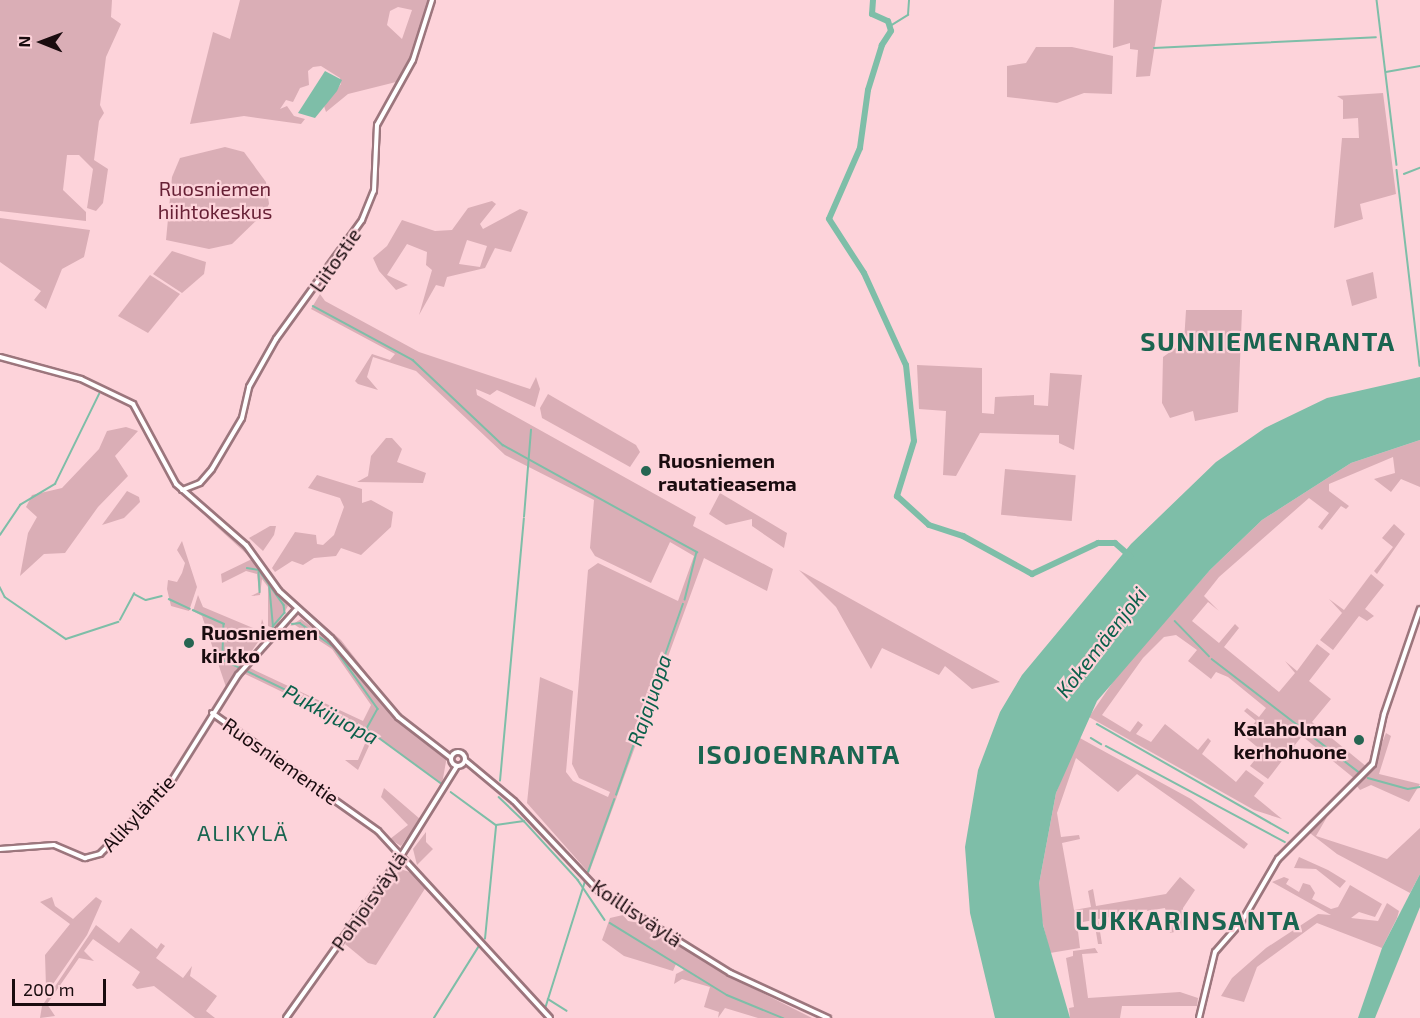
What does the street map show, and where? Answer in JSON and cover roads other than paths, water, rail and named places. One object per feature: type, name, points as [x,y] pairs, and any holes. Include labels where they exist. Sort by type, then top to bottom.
[{"type":"street","name":"Liitostie","points":[[181,490],[200,483],[212,469],[242,417],[249,387],[276,339],[362,220],[374,191],[377,125],[413,60],[432,0]]},
{"type":"street","points":[[0,357],[56,370],[126,398],[142,415],[154,450],[181,490],[246,545],[296,610],[331,638],[398,717],[443,750],[459,766],[466,761],[464,753],[443,750]]},
{"type":"street","points":[[1200,1017],[1215,952],[1242,921],[1278,859],[1304,829],[1373,764],[1384,714],[1420,609]]},
{"type":"street","name":"Ruosniementie","points":[[296,610],[262,644],[212,713],[356,814],[401,856],[550,1018]]},
{"type":"street","name":"Alikyläntie","points":[[0,849],[54,845],[85,858],[100,854],[169,785],[212,713]]},
{"type":"street","points":[[452,760],[456,752]]},
{"type":"street","name":"Pohjoisväylä","points":[[447,780],[452,760]]},
{"type":"street","name":"Koillisväylä","points":[[466,761],[474,771],[514,801],[606,896],[730,973],[821,1017],[828,1018]]},
{"type":"street","name":"Pohjoisväylä","points":[[286,1018],[401,856],[447,780],[459,766]]},
{"type":"street","name":"Koillisväylä","points":[[459,766],[474,771]]},
{"type":"water","points":[[325,71],[342,80],[337,91],[315,118],[298,113]]},
{"type":"water","name":"Kokemäenjoki","points":[[1420,377],[1420,440],[1351,463],[1262,520],[1210,570],[1097,701],[1056,793],[1039,884],[1043,925],[1070,1018],[995,1018],[970,913],[965,847],[978,770],[1000,712],[1022,675],[1131,544],[1216,462],[1265,428],[1327,398]]},
{"type":"water","points":[[1420,874],[1420,907],[1375,1018],[1358,1018],[1382,948]]},
{"type":"waterway","points":[[873,0],[872,14],[888,21],[891,31],[882,45],[868,90],[860,148],[829,219],[864,273],[906,365],[914,441],[897,496],[929,525],[963,536],[1032,574],[1098,543],[1115,543],[1130,556]]},
{"type":"waterway","points":[[892,25],[908,15],[909,0]]},
{"type":"waterway","points":[[1377,0],[1397,165]]},
{"type":"waterway","points":[[1154,48],[1376,37]]},
{"type":"waterway","points":[[1386,72],[1420,66]]},
{"type":"waterway","points":[[1404,174],[1420,168]]},
{"type":"waterway","points":[[1397,170],[1420,366]]},
{"type":"waterway","points":[[313,306],[413,360],[503,445],[697,552],[685,600]]},
{"type":"waterway","name":"Pukkijuopa","points":[[0,535],[20,505],[55,484],[99,394]]},
{"type":"waterway","points":[[524,517],[531,430]]},
{"type":"waterway","points":[[500,781],[524,519]]},
{"type":"waterway","points":[[247,568],[259,570],[284,605],[285,613],[273,627],[269,584]]},
{"type":"waterway","points":[[259,572],[260,592]]},
{"type":"waterway","name":"Pukkijuopa","points":[[0,587],[5,597],[66,639],[118,622]]},
{"type":"waterway","name":"Pukkijuopa","points":[[120,620],[134,594],[146,600],[162,596]]},
{"type":"waterway","name":"Pukkijuopa","points":[[169,599],[190,609]]},
{"type":"waterway","name":"Rajajuopa","points":[[616,795],[683,604]]},
{"type":"waterway","name":"Pukkijuopa","points":[[193,610],[224,624],[223,660],[240,668]]},
{"type":"waterway","points":[[1175,621],[1209,656]]},
{"type":"waterway","points":[[292,624],[300,623],[334,647],[378,709],[367,729]]},
{"type":"waterway","points":[[1212,659],[1360,773]]},
{"type":"waterway","name":"Pukkijuopa","points":[[247,671],[367,729],[442,784]]},
{"type":"waterway","points":[[1097,724],[1288,833]]},
{"type":"waterway","points":[[1282,737],[1298,725]]},
{"type":"waterway","points":[[1091,738],[1101,744]]},
{"type":"waterway","points":[[1106,746],[1285,842]]},
{"type":"waterway","points":[[1368,778],[1408,789],[1420,787]]},
{"type":"waterway","name":"Pukkijuopa","points":[[451,792],[496,825],[524,821],[578,880],[605,920]]},
{"type":"waterway","points":[[499,797],[524,821]]},
{"type":"waterway","name":"Rajajuopa","points":[[588,872],[614,800]]},
{"type":"waterway","points":[[485,939],[496,826]]},
{"type":"waterway","name":"Rajajuopa","points":[[545,1009],[585,881]]},
{"type":"waterway","points":[[610,923],[727,995],[783,1018]]},
{"type":"waterway","points":[[434,1018],[479,946]]},
{"type":"waterway","points":[[548,999],[567,1011]]},
{"type":"place","name":"Ruosniemen rautatieasema","points":[[646,471]]},
{"type":"place","name":"Ruosniemen kirkko","points":[[189,643]]},
{"type":"place","name":"Kalaholman kerhohuone","points":[[1359,740]]},
{"type":"district","name":"SUNNIEMENRANTA","points":[[1268,341]]},
{"type":"district","name":"ISOJOENRANTA","points":[[799,754]]},
{"type":"district","name":"ALIKYLÄ","points":[[243,833]]},
{"type":"district","name":"LUKKARINSANTA","points":[[1188,920]]},
{"type":"park label","name":"Ruosniemen hiihtokeskus","points":[[215,200]]}]
